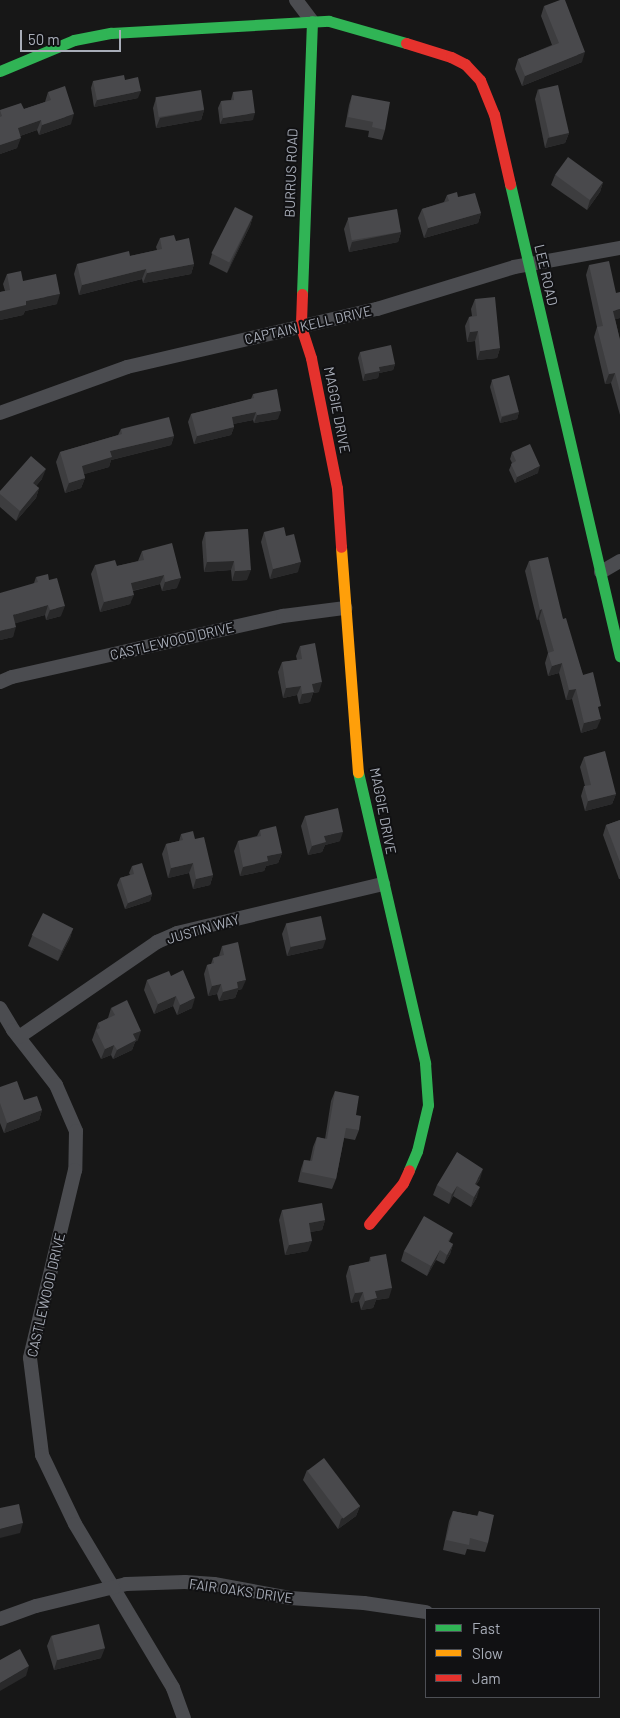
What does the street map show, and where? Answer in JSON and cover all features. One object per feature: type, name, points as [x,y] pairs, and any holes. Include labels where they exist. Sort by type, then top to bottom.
[{"type":"street","points":[[296,0],[312,21]]},
{"type":"street","name":"LEE ROAD","points":[[0,70],[74,40],[111,33],[312,21],[330,22],[354,28],[451,57],[465,64],[480,80],[494,114],[620,656]]},
{"type":"street","name":"BURRUS ROAD","points":[[301,327],[312,21]]},
{"type":"street","name":"CAPTAIN KELL DRIVE","points":[[0,413],[127,367],[377,309],[528,264],[620,248]]},
{"type":"street","name":"MAGGIE DRIVE","points":[[301,327],[312,358],[337,488],[355,699],[359,780],[425,1063],[428,1105],[417,1151],[403,1183],[369,1224]]},
{"type":"street","points":[[601,572],[620,561]]},
{"type":"street","name":"CASTLEWOOD DRIVE","points":[[0,682],[12,677],[283,616],[346,608]]},
{"type":"street","name":"JUSTIN WAY","points":[[19,1037],[157,942],[177,933],[382,884]]},
{"type":"street","name":"CASTLEWOOD DRIVE","points":[[0,1008],[19,1037],[56,1085],[76,1131],[74,1170],[30,1358],[39,1435],[46,1467],[75,1524],[173,1688],[184,1718]]},
{"type":"street","name":"FAIR OAKS DRIVE","points":[[0,1619],[36,1606],[126,1584],[214,1584],[290,1598],[364,1603],[425,1612]]},
{"type":"building","points":[[565,0],[585,52],[525,76],[518,59],[559,43],[544,6]]},
{"type":"building","points":[[124,75],[125,80],[138,77],[141,91],[97,100],[93,81]]},
{"type":"building","points":[[558,85],[569,133],[550,137],[539,89]]},
{"type":"building","points":[[65,86],[74,114],[42,125],[41,120],[18,128],[21,138],[0,145],[0,117],[2,116],[0,110],[21,103],[24,109],[51,100],[48,92]]},
{"type":"building","points":[[201,90],[204,110],[159,117],[156,97]]},
{"type":"building","points":[[252,90],[255,113],[223,118],[221,101],[234,100],[233,92]]},
{"type":"building","points":[[352,95],[390,102],[385,130],[372,127],[373,122],[348,117]]},
{"type":"building","points":[[568,157],[603,182],[590,200],[555,175]]},
{"type":"building","points":[[457,192],[458,197],[475,193],[481,213],[428,228],[422,209],[449,201],[447,195]]},
{"type":"building","points":[[235,207],[253,216],[229,262],[211,253]]},
{"type":"building","points":[[397,209],[401,232],[352,240],[348,218]]},
{"type":"building","points":[[174,235],[176,241],[189,238],[194,264],[147,273],[146,269],[82,285],[77,264],[129,251],[130,256],[162,249],[160,238]]},
{"type":"building","points":[[609,261],[616,293],[620,292],[620,309],[613,311],[620,340],[620,392],[615,373],[609,374],[597,327],[603,326],[589,265]]},
{"type":"building","points":[[21,271],[23,281],[56,274],[60,294],[26,301],[26,305],[0,311],[0,292],[10,290],[7,274]]},
{"type":"building","points":[[495,297],[500,348],[480,351],[478,331],[470,332],[469,317],[477,316],[475,299]]},
{"type":"building","points":[[391,345],[395,364],[379,367],[380,371],[365,374],[360,352]]},
{"type":"building","points":[[509,375],[519,412],[501,416],[492,380]]},
{"type":"building","points":[[277,389],[281,411],[257,415],[256,412],[232,417],[234,427],[197,436],[191,414],[254,398],[253,394]]},
{"type":"building","points":[[169,417],[174,436],[110,451],[112,457],[82,466],[85,478],[69,483],[60,452],[122,434],[121,429]]},
{"type":"building","points":[[530,444],[540,466],[517,477],[511,464],[516,461],[512,452]]},
{"type":"building","points":[[31,456],[46,469],[33,483],[39,488],[20,511],[0,494],[0,491]]},
{"type":"building","points":[[284,527],[286,536],[294,534],[301,562],[273,569],[264,532]]},
{"type":"building","points":[[248,529],[251,570],[235,571],[234,561],[207,562],[205,532]]},
{"type":"building","points":[[172,543],[181,578],[165,582],[164,575],[131,583],[134,595],[104,602],[95,565],[115,560],[117,566],[144,560],[142,551]]},
{"type":"building","points":[[548,557],[563,619],[566,618],[583,675],[593,672],[601,706],[598,707],[601,719],[584,723],[576,689],[569,690],[562,663],[552,666],[548,653],[554,651],[542,609],[540,610],[529,561]]},
{"type":"building","points":[[48,574],[49,580],[57,578],[65,606],[50,610],[48,605],[13,615],[16,627],[0,631],[0,593],[38,582],[36,577]]},
{"type":"building","points":[[315,643],[322,682],[312,684],[314,692],[302,694],[301,686],[286,688],[282,662],[302,659],[300,646]]},
{"type":"building","points":[[605,751],[616,794],[588,801],[584,786],[591,785],[584,757]]},
{"type":"building","points":[[338,808],[343,832],[324,836],[326,842],[312,846],[305,816]]},
{"type":"building","points":[[620,820],[620,862],[606,825]]},
{"type":"building","points":[[276,826],[282,853],[267,856],[268,861],[243,867],[238,841],[261,836],[260,830]]},
{"type":"building","points":[[193,831],[195,839],[204,837],[213,875],[196,879],[193,863],[171,868],[166,844],[183,840],[181,834]]},
{"type":"building","points":[[142,863],[152,894],[128,903],[120,878],[134,874],[132,866]]},
{"type":"building","points":[[43,913],[73,928],[62,951],[32,935]]},
{"type":"building","points":[[321,916],[326,939],[291,947],[286,923]]},
{"type":"building","points":[[238,942],[246,980],[237,982],[238,988],[223,992],[221,984],[212,986],[207,965],[214,963],[213,958],[224,955],[222,946]]},
{"type":"building","points":[[183,970],[195,998],[180,1005],[176,996],[158,1004],[147,980],[169,971],[171,976]]},
{"type":"building","points":[[127,1000],[141,1031],[133,1034],[136,1040],[117,1050],[114,1045],[105,1049],[96,1030],[100,1028],[98,1023],[115,1015],[111,1008]]},
{"type":"building","points":[[17,1081],[24,1100],[37,1096],[42,1110],[7,1123],[0,1103],[0,1087]]},
{"type":"building","points":[[335,1091],[359,1096],[356,1115],[361,1116],[359,1130],[346,1128],[336,1179],[302,1172],[304,1160],[312,1161],[317,1137],[327,1139]]},
{"type":"building","points":[[457,1152],[483,1169],[475,1184],[480,1187],[474,1197],[457,1186],[452,1194],[437,1185]]},
{"type":"building","points":[[322,1203],[325,1220],[309,1223],[312,1241],[289,1245],[282,1210]]},
{"type":"building","points":[[424,1216],[453,1233],[448,1241],[453,1244],[447,1255],[440,1250],[431,1266],[404,1251]]},
{"type":"building","points":[[386,1254],[392,1288],[375,1291],[377,1298],[365,1301],[363,1292],[355,1293],[349,1266],[371,1261],[370,1257]]},
{"type":"building","points":[[324,1458],[360,1506],[343,1519],[307,1471]]},
{"type":"building","points":[[19,1504],[23,1523],[0,1529],[0,1508]]},
{"type":"building","points":[[453,1511],[478,1516],[479,1511],[494,1515],[488,1543],[470,1538],[469,1545],[446,1540]]},
{"type":"building","points":[[99,1624],[105,1648],[58,1660],[51,1636]]},
{"type":"building","points":[[20,1649],[29,1666],[0,1683],[0,1660]]},
{"type":"traffic: fast","points":[[302,294],[312,21]]},
{"type":"traffic: fast","points":[[0,71],[74,40],[111,33],[329,21],[406,43]]},
{"type":"traffic: fast","points":[[510,184],[620,656]]},
{"type":"traffic: fast","points":[[358,772],[425,1063],[428,1105],[417,1151],[409,1170]]},
{"type":"traffic: slow","points":[[341,547],[358,772]]},
{"type":"traffic: jam","points":[[406,43],[451,57],[465,64],[480,80],[494,114],[510,184]]},
{"type":"traffic: jam","points":[[302,294],[301,327],[311,358],[337,488],[341,547]]},
{"type":"traffic: jam","points":[[369,1224],[403,1183],[409,1170]]}]
